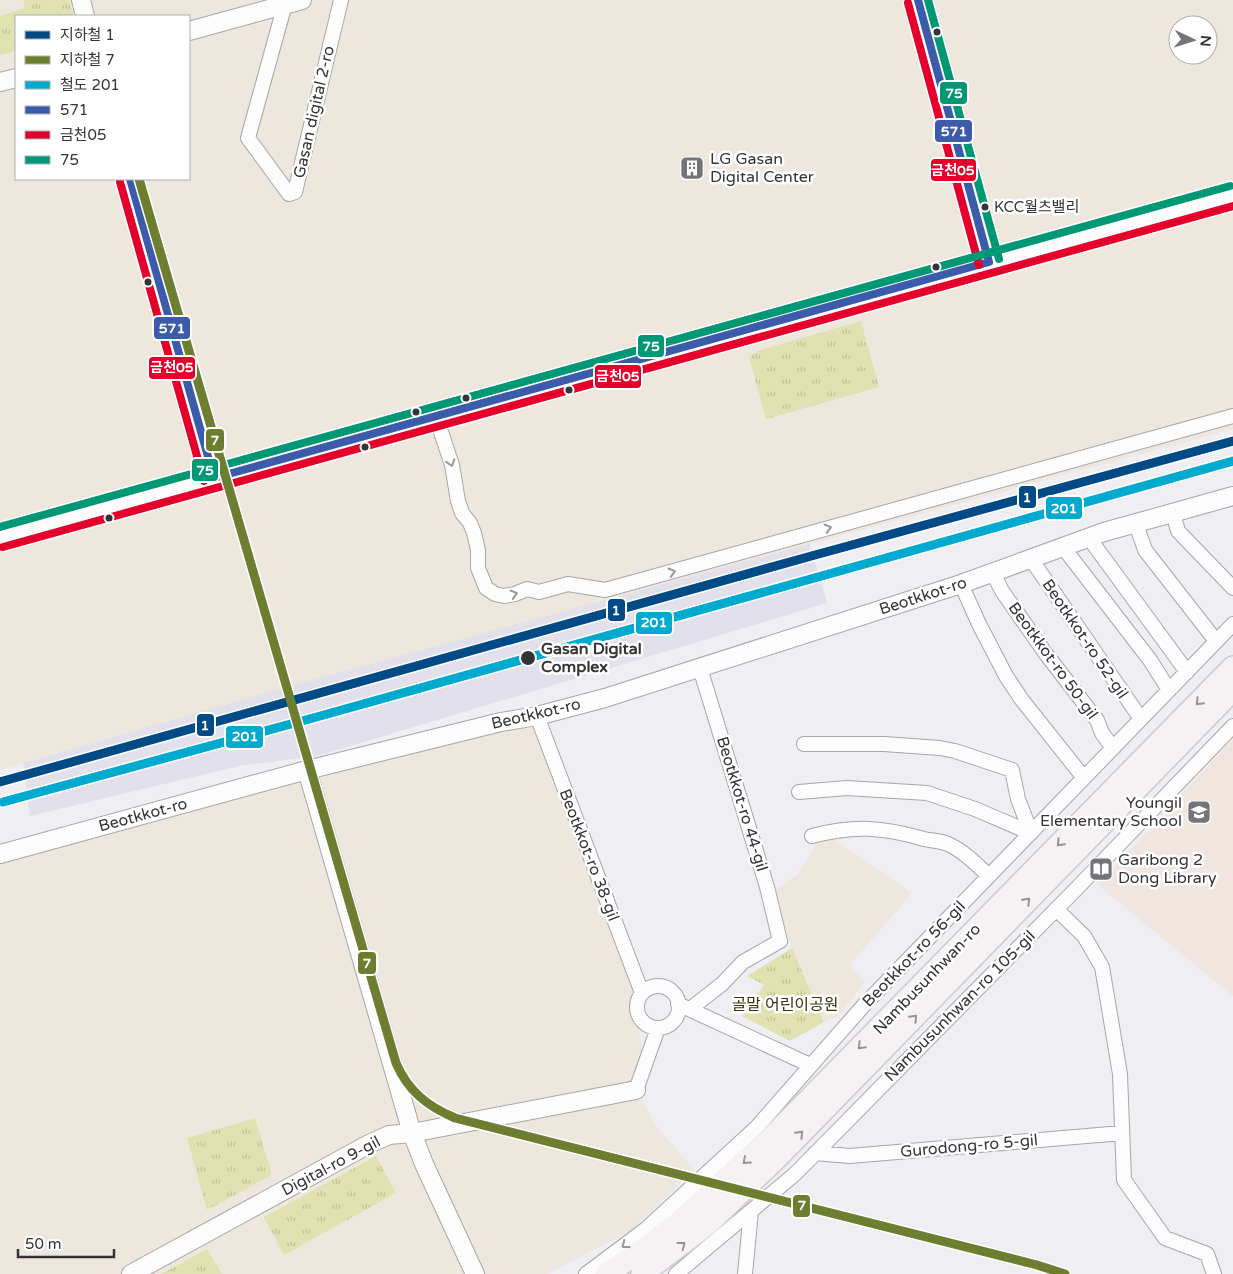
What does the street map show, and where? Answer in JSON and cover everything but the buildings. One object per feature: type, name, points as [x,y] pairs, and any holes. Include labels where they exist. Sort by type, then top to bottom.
[{"type":"main road","name":"Nambusunhwan-ro","points":[[606,1274],[637,1254],[678,1223],[767,1142],[1233,667]]},
{"type":"main road","name":"Nambusunhwan-ro","points":[[642,1274],[708,1224],[780,1154],[1233,690]]},
{"type":"street","points":[[81,0],[85,15]]},
{"type":"street","name":"Gasan digital 2-ro","points":[[293,2],[248,138],[289,194],[295,192],[341,0]]},
{"type":"street","points":[[918,0],[989,262]]},
{"type":"street","name":"Gasan digital 2-ro","points":[[190,31],[293,2]]},
{"type":"street","points":[[0,82],[15,78]]},
{"type":"street","points":[[130,180],[214,478]]},
{"type":"street","points":[[0,537],[1233,196]]},
{"type":"street","points":[[436,417],[452,465],[458,501],[474,533],[478,550],[478,568],[481,577],[486,588],[494,594],[504,596],[527,590],[539,592],[568,584],[605,590],[1233,416]]},
{"type":"street","name":"Beotkkot-ro","points":[[0,854],[307,770],[501,722],[537,716],[605,698],[961,584],[1089,538],[1233,496]]},
{"type":"street","points":[[1173,513],[1178,531],[1233,588]]},
{"type":"street","points":[[1136,524],[1144,550],[1216,641]]},
{"type":"street","points":[[1089,538],[1187,672]]},
{"type":"street","points":[[1063,547],[1150,660],[1169,690]]},
{"type":"street","name":"Beotkkot-ro 52-gil","points":[[1030,559],[1141,719]]},
{"type":"street","name":"Beotkkot-ro 50-gil","points":[[993,573],[1002,591],[1046,654],[1097,720],[1102,734],[1113,748]]},
{"type":"street","points":[[961,584],[1006,676],[1022,700],[1084,778]]},
{"type":"street","name":"Beotkkot-ro 56-gil","points":[[586,1274],[646,1230],[756,1128],[864,1005],[1233,624]]},
{"type":"street","name":"Beotkkot-ro 44-gil","points":[[684,1007],[722,984],[743,962],[780,941],[767,886],[700,668]]},
{"type":"street","name":"Beotkkot-ro 38-gil","points":[[537,716],[642,993],[637,1004],[639,1017],[648,1026],[658,1028]]},
{"type":"street","name":"Nambusunhwan-ro 105-gil","points":[[679,1273],[795,1174],[1233,726]]},
{"type":"street","points":[[804,744],[884,744],[940,748],[955,751],[1012,770],[1018,799],[1031,833]]},
{"type":"street","points":[[307,770],[412,1133],[424,1164],[475,1274]]},
{"type":"street","points":[[799,792],[846,788],[927,793],[967,806],[1031,833]]},
{"type":"street","points":[[812,836],[850,828],[900,831],[950,845],[973,861],[989,876]]},
{"type":"street","points":[[1056,909],[1084,936],[1102,967],[1120,1074],[1124,1180],[1165,1238],[1208,1254],[1214,1274]]},
{"type":"street","points":[[642,993],[654,986],[661,986],[673,993],[684,1007],[810,1065]]},
{"type":"street","points":[[636,1090],[658,1028],[671,1023],[678,1011],[684,1007]]},
{"type":"street","name":"Digital-ro 9-gil","points":[[131,1274],[389,1135],[412,1133],[636,1090]]},
{"type":"street","name":"Gurodong-ro 5-gil","points":[[815,1153],[850,1156],[1122,1133]]},
{"type":"street","points":[[745,1274],[751,1211]]},
{"type":"shaded area","points":[[0,0],[1233,0],[1233,429],[297,684],[0,770]]},
{"type":"shaded area","points":[[808,539],[827,603],[317,756],[239,766],[30,816],[22,755]]},
{"type":"shaded area","points":[[537,716],[628,959],[642,1048],[636,1090],[657,1127],[694,1170],[631,1231],[547,1274],[0,1274],[0,856]]},
{"type":"shaded area","name":"Youngil Elementary School","points":[[1233,739],[1233,996],[1098,885]]},
{"type":"shaded area","points":[[830,837],[912,893],[850,965],[865,982],[838,1017],[824,1022],[792,948],[771,892],[797,875],[814,849],[817,838]]},
{"type":"green space","points":[[23,0],[69,0],[74,15],[15,15],[15,51],[0,55],[0,16],[25,8]]},
{"type":"green space","points":[[861,321],[879,387],[766,419],[749,357],[757,351]]},
{"type":"green space","name":"골말 어린이공원","points":[[792,948],[824,1022],[790,1041],[742,1016],[764,985],[747,976]]},
{"type":"green space","points":[[255,1118],[272,1175],[207,1210],[187,1138]]},
{"type":"green space","points":[[376,1156],[396,1193],[284,1255],[264,1217]]},
{"type":"green space","points":[[207,1249],[222,1274],[161,1274]]},
{"type":"metro line","name":"7","points":[[139,180],[396,1063],[406,1082],[427,1103],[455,1118],[1037,1265],[1065,1274]]},
{"type":"metro line","name":"1","points":[[0,782],[815,555],[1233,441]]},
{"type":"rail line","name":"201","points":[[3,802],[313,718],[1233,461]]},
{"type":"transit line","name":"571","points":[[918,0],[989,262]]},
{"type":"transit line","name":"75","points":[[928,0],[999,259]]},
{"type":"transit line","name":"금천05","points":[[908,3],[979,265]]},
{"type":"transit line","name":"571","points":[[130,180],[214,478]]},
{"type":"transit line","name":"금천05","points":[[120,182],[204,481]]},
{"type":"transit line","name":"75","points":[[0,527],[1230,186]]},
{"type":"transit line","name":"금천05","points":[[3,547],[1233,206]]},
{"type":"transit line","name":"571","points":[[214,478],[989,262]]},
{"type":"place","name":"LG Gasan Digital Center","points":[[692,168]]},
{"type":"place","name":"KCC월츠밸리","points":[[985,207]]},
{"type":"place","name":"Gasan Digital Complex","points":[[528,658]]},
{"type":"place","name":"Youngil Elementary School","points":[[1199,812]]},
{"type":"place","name":"Garibong 2 Dong Library","points":[[1101,869]]}]
